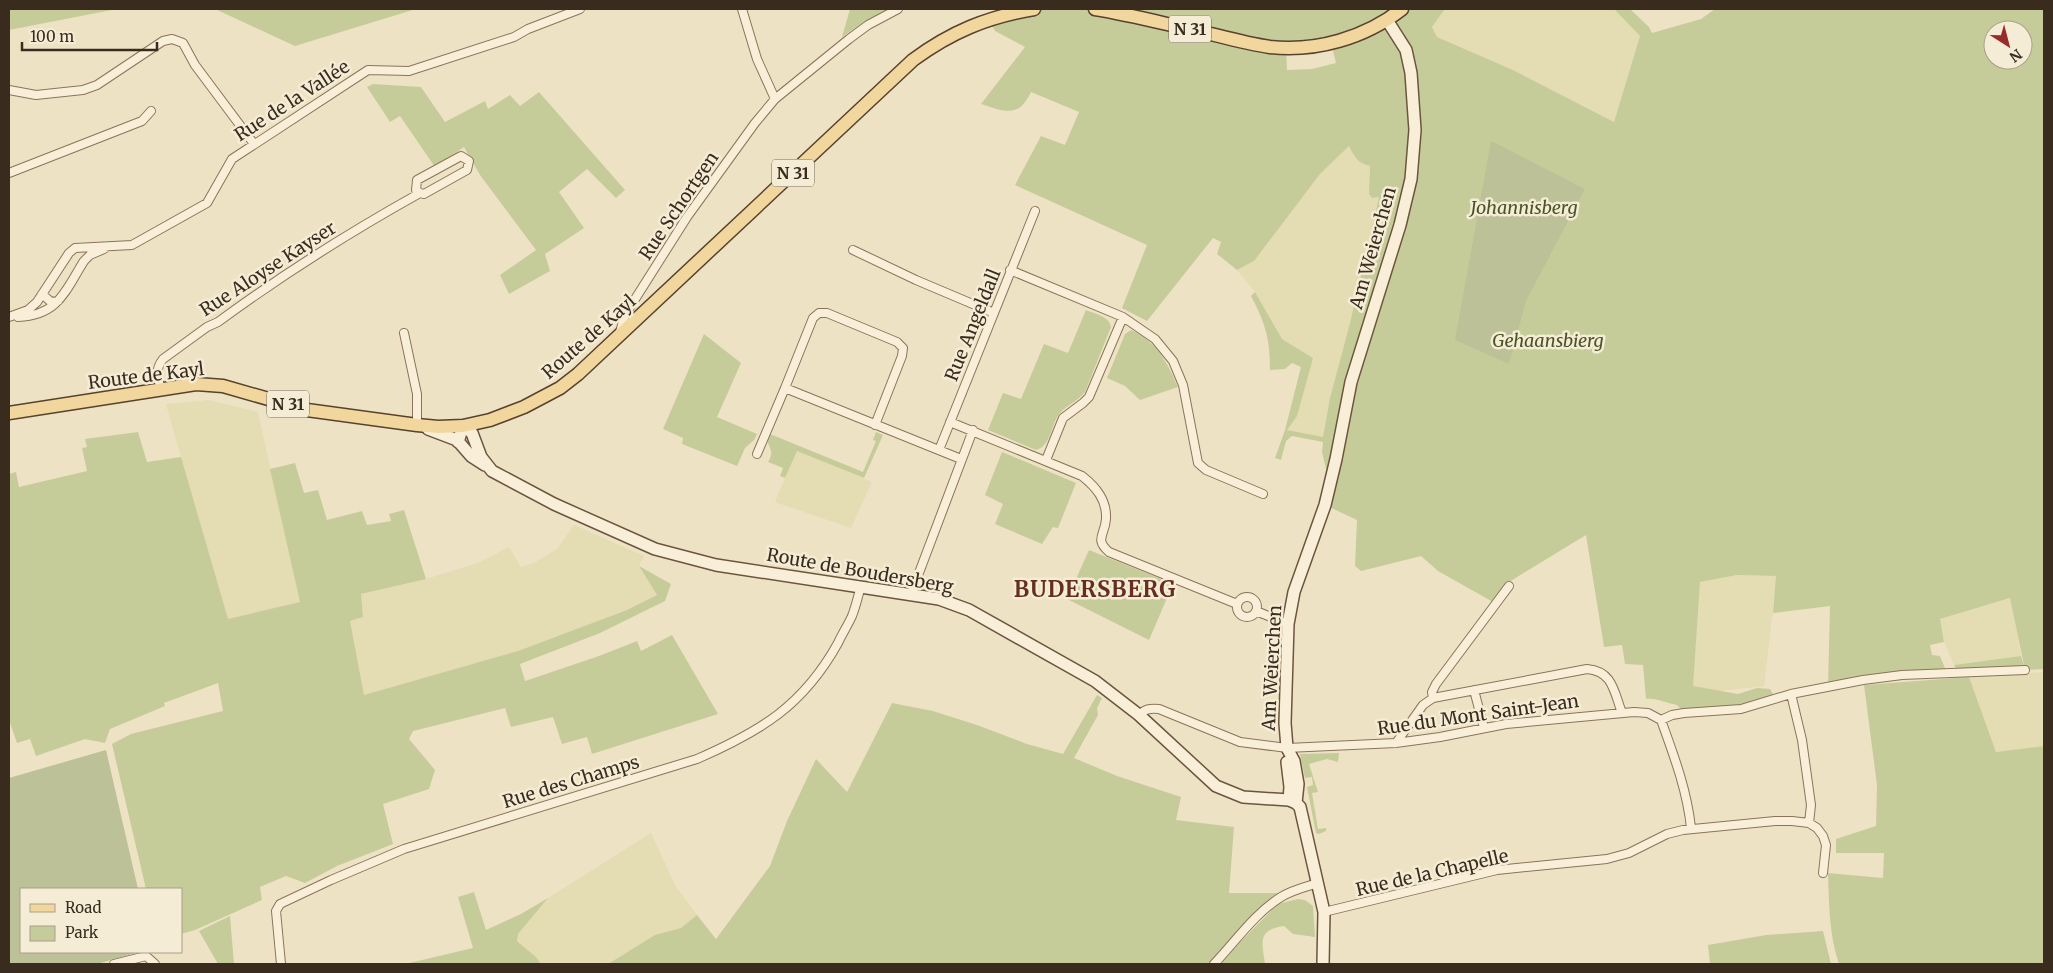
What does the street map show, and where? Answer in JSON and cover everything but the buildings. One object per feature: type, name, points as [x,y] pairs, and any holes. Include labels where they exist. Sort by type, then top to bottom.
[{"type":"main road","name":"Route de Kayl","points":[[9,413],[196,384],[223,386],[307,410],[417,426],[463,426],[507,414],[547,396],[578,374],[913,60],[946,38],[977,23],[1006,11],[1034,9]]},
{"type":"main road","name":"N 31","points":[[1095,9],[1252,44],[1286,48],[1299,48],[1344,39],[1365,32],[1402,9]]},
{"type":"main road","name":"Am Weierchen","points":[[1292,802],[1298,784],[1294,761],[1288,748],[1285,723],[1288,624],[1294,592],[1325,505],[1352,382],[1400,225],[1411,179],[1415,130],[1411,73],[1406,50],[1387,20]]},
{"type":"main road","points":[[417,426],[445,434],[458,442],[472,456],[492,471]]},
{"type":"main road","points":[[458,442],[463,426]]},
{"type":"main road","name":"Route de Boudersberg","points":[[463,426],[472,433],[481,457],[492,471],[562,507],[655,549],[716,565],[939,599],[969,610],[1095,681],[1139,716],[1216,786],[1243,797],[1292,802]]},
{"type":"main road","points":[[1292,802],[1300,807],[1324,912],[1323,964]]},
{"type":"street","name":"Rue de la Vallée","points":[[9,317],[28,310],[42,294],[69,253],[75,248],[107,248],[132,245],[207,203],[232,159],[368,70],[409,71],[514,37],[528,29],[580,9]]},
{"type":"street","points":[[742,9],[757,59],[775,99]]},
{"type":"street","name":"Rue Schortgen","points":[[619,336],[625,315],[686,217],[755,123],[775,99],[868,25],[898,9]]},
{"type":"street","points":[[9,90],[36,95],[83,90],[97,85],[163,41],[172,39],[184,43],[195,64],[254,144]]},
{"type":"street","points":[[9,173],[142,121],[151,111]]},
{"type":"street","name":"Rue Aloyse Kayser","points":[[160,389],[157,375],[158,365],[163,359],[318,252],[420,193],[429,192],[468,170],[469,161],[461,156],[456,157],[421,178],[415,185],[420,193]]},
{"type":"street","name":"Rue Angeldall","points":[[939,450],[1035,211]]},
{"type":"street","points":[[75,248],[80,251],[84,260]]},
{"type":"street","name":"Rue de la Vallée","points":[[9,317],[41,314],[55,306],[84,260],[90,255],[107,248]]},
{"type":"street","points":[[853,250],[916,280],[994,313]]},
{"type":"street","points":[[1010,270],[1122,317],[1140,326],[1155,339],[1173,361],[1183,385],[1198,462],[1206,470],[1263,494]]},
{"type":"street","points":[[42,294],[51,302],[58,301]]},
{"type":"street","points":[[757,454],[813,318],[819,313],[827,313],[897,342],[903,348],[902,356],[875,425]]},
{"type":"street","points":[[1046,460],[1063,418],[1083,404],[1089,397],[1122,317]]},
{"type":"street","points":[[404,333],[417,394],[417,426]]},
{"type":"street","points":[[785,388],[961,459]]},
{"type":"street","points":[[950,422],[1082,476],[1096,487],[1104,502],[1106,519],[1101,538],[1102,545],[1109,552],[1237,604]]},
{"type":"street","points":[[911,594],[972,430]]},
{"type":"street","name":"Rue des Champs","points":[[281,964],[276,911],[280,904],[404,849],[697,759],[730,744],[775,718],[790,706],[816,678],[852,616],[861,586]]},
{"type":"street","points":[[1433,698],[1432,692],[1436,684],[1509,586]]},
{"type":"street","points":[[1248,596],[1256,602],[1256,611],[1253,615],[1243,616],[1239,614],[1237,604],[1243,597],[1248,596]]},
{"type":"street","points":[[1256,611],[1288,624]]},
{"type":"street","points":[[1396,743],[1423,705],[1433,698],[1587,669],[1597,669],[1605,673],[1611,681],[1622,713]]},
{"type":"street","points":[[1691,828],[1688,801],[1681,773],[1661,720],[1672,715],[1684,713],[1742,709],[1791,694],[1863,680],[1902,675],[2025,670]]},
{"type":"street","points":[[1474,690],[1484,728]]},
{"type":"street","points":[[1791,694],[1802,740],[1811,805],[1809,823],[1817,828],[1823,836],[1826,845],[1823,873]]},
{"type":"street","name":"Rue du Mont Saint-Jean","points":[[1139,716],[1144,710],[1150,708],[1159,709],[1240,742],[1288,748],[1396,743],[1440,737],[1506,724],[1622,713],[1648,713],[1661,720]]},
{"type":"street","name":"Rue de la Chapelle","points":[[1324,912],[1497,870],[1607,859],[1630,853],[1667,834],[1691,828],[1792,821],[1809,823]]},
{"type":"street","points":[[1214,964],[1260,914],[1275,901],[1297,889],[1318,884]]},
{"type":"street","points":[[114,964],[146,956],[155,964]]},
{"type":"shaded area","points":[[1445,9],[1614,9],[1640,36],[1614,122],[1513,70],[1437,37],[1432,27]]},
{"type":"shaded area","points":[[1349,146],[1362,164],[1370,166],[1369,194],[1379,196],[1350,323],[1330,398],[1323,437],[1287,430],[1313,358],[1282,339],[1255,292],[1237,270],[1254,261],[1320,174]]},
{"type":"shaded area","points":[[208,400],[258,412],[300,602],[227,620],[166,404]]},
{"type":"shaded area","points":[[797,450],[872,482],[851,528],[775,502]]},
{"type":"shaded area","points":[[574,525],[644,556],[639,566],[657,595],[627,610],[518,651],[364,695],[350,621],[363,617],[361,594],[426,579],[478,563],[509,547],[521,567],[534,563],[557,549]]},
{"type":"shaded area","points":[[1737,575],[1777,576],[1764,686],[1692,694],[1700,582]]},
{"type":"shaded area","points":[[2011,598],[2021,656],[1954,665],[1944,642],[1940,619]]},
{"type":"shaded area","points":[[2044,672],[2044,746],[1996,752],[1969,677]]},
{"type":"shaded area","points":[[651,833],[676,887],[697,915],[681,928],[655,935],[608,964],[541,964],[517,940],[518,934],[548,898]]},
{"type":"green space","points":[[9,9],[117,9],[9,30]]},
{"type":"green space","points":[[215,9],[416,9],[295,46]]},
{"type":"green space","points":[[850,9],[888,9],[865,21],[842,37]]},
{"type":"green space","name":"Gehaansbierg","points":[[1005,9],[1445,9],[1432,27],[1437,37],[1513,70],[1614,122],[1640,36],[1614,9],[1630,9],[1649,27],[1652,33],[1701,19],[1715,9],[2044,9],[2044,669],[2025,670],[2010,598],[1940,619],[1944,642],[1930,645],[1932,655],[1940,656],[1947,673],[1828,686],[1830,606],[1773,613],[1776,576],[1737,575],[1700,582],[1693,686],[1738,694],[1757,688],[1770,689],[1776,699],[1715,712],[1684,713],[1677,705],[1646,699],[1643,665],[1625,664],[1622,645],[1604,647],[1586,535],[1509,582],[1493,602],[1438,571],[1421,556],[1361,571],[1355,566],[1357,520],[1325,505],[1330,486],[1322,452],[1323,442],[1292,436],[1286,441],[1281,460],[1275,458],[1285,430],[1301,367],[1292,363],[1285,369],[1270,370],[1266,331],[1251,296],[1255,292],[1282,339],[1313,358],[1297,416],[1287,430],[1323,437],[1330,398],[1350,323],[1379,197],[1372,198],[1369,194],[1370,166],[1359,161],[1349,146],[1320,174],[1254,261],[1237,270],[1217,254],[1221,242],[1213,238],[1147,321],[1122,308],[1147,245],[1015,185],[1041,136],[1065,145],[1079,112],[1031,92],[1022,106],[1011,111],[1004,111],[981,104],[1025,47],[995,31],[992,26],[1009,21]],"holes":[[[1331,43],[1336,63],[1312,69],[1287,70],[1286,48]]]},
{"type":"green space","points":[[373,84],[421,87],[445,122],[485,101],[488,109],[510,95],[520,106],[539,92],[625,190],[616,198],[587,169],[559,192],[584,228],[545,254],[550,271],[509,294],[500,275],[536,250],[480,175],[464,147],[435,167],[400,116],[390,122],[367,87]]},
{"type":"green space","name":"Johannisberg","points":[[1491,141],[1585,189],[1526,301],[1509,364],[1455,340]]},
{"type":"green space","points":[[1086,310],[1108,320],[1111,327],[1085,392],[1060,413],[1044,445],[1036,450],[988,430],[1003,393],[1021,399],[1044,344],[1068,353]]},
{"type":"green space","points":[[1131,330],[1140,334],[1154,346],[1165,361],[1178,387],[1140,400],[1125,386],[1107,378],[1125,334]]},
{"type":"green space","points":[[704,334],[741,363],[717,417],[757,434],[754,440],[745,448],[737,466],[682,444],[683,438],[663,429]]},
{"type":"green space","points":[[138,432],[147,462],[181,457],[228,619],[300,602],[270,469],[295,463],[304,493],[318,490],[327,520],[362,511],[367,525],[391,521],[389,514],[404,510],[426,579],[361,594],[363,617],[350,621],[364,695],[518,651],[627,610],[657,595],[639,566],[671,584],[665,601],[600,633],[520,664],[525,681],[637,641],[641,651],[672,635],[718,714],[592,754],[587,737],[562,744],[553,717],[511,727],[505,708],[413,731],[409,739],[435,770],[429,789],[383,804],[393,844],[337,866],[305,883],[286,876],[260,887],[262,900],[195,930],[182,934],[182,888],[146,888],[112,744],[131,734],[223,711],[218,683],[164,703],[165,706],[110,729],[105,743],[85,739],[36,756],[30,739],[17,743],[9,720],[9,474],[16,472],[19,487],[87,471],[82,448],[87,447],[85,439]]},
{"type":"green space","points":[[876,432],[883,435],[864,478],[797,451],[785,478],[780,476],[783,468],[768,462],[771,453],[767,440],[770,434],[863,472],[876,441],[873,440]]},
{"type":"green space","points":[[1002,452],[1076,483],[1058,528],[1053,527],[1042,544],[995,524],[1003,504],[985,495]]},
{"type":"green space","points":[[1089,550],[1173,584],[1149,640],[1067,599]]},
{"type":"green space","points":[[2021,656],[2024,666],[1958,671],[1954,665]]},
{"type":"green space","points":[[1969,677],[1996,752],[2044,746],[2044,964],[1839,964],[1831,930],[1828,873],[1883,878],[1884,853],[1836,853],[1836,839],[1876,826],[1877,785],[1864,685]]},
{"type":"green space","points":[[1097,695],[1102,698],[1097,708],[1098,715],[1074,758],[1117,776],[1181,797],[1176,820],[1234,827],[1229,893],[1280,893],[1258,913],[1210,964],[608,964],[655,935],[681,928],[697,915],[716,939],[770,866],[787,821],[816,759],[847,792],[892,703],[933,711],[1027,744],[1063,754]]},
{"type":"green space","points":[[106,750],[138,888],[20,888],[20,953],[136,953],[97,964],[9,964],[9,778]]},
{"type":"green space","points":[[1339,753],[1338,762],[1327,759],[1309,764],[1318,792],[1312,793],[1318,829],[1326,828],[1326,831],[1319,834],[1316,833],[1307,787],[1313,785],[1312,777],[1305,778],[1300,754]]},
{"type":"green space","points":[[474,892],[486,930],[521,914],[548,898],[518,934],[517,941],[536,957],[541,964],[405,964],[473,948],[458,897]]},
{"type":"green space","points":[[1298,899],[1305,900],[1313,906],[1315,937],[1293,934],[1284,926],[1275,928],[1265,934],[1263,938],[1265,964],[1218,964],[1278,904]]},
{"type":"green space","points":[[230,916],[234,964],[218,964],[199,931]]},
{"type":"green space","points":[[1823,931],[1831,964],[1710,964],[1708,945],[1766,935]]},
{"type":"district","name":"BUDERSBERG","points":[[1095,589]]}]
